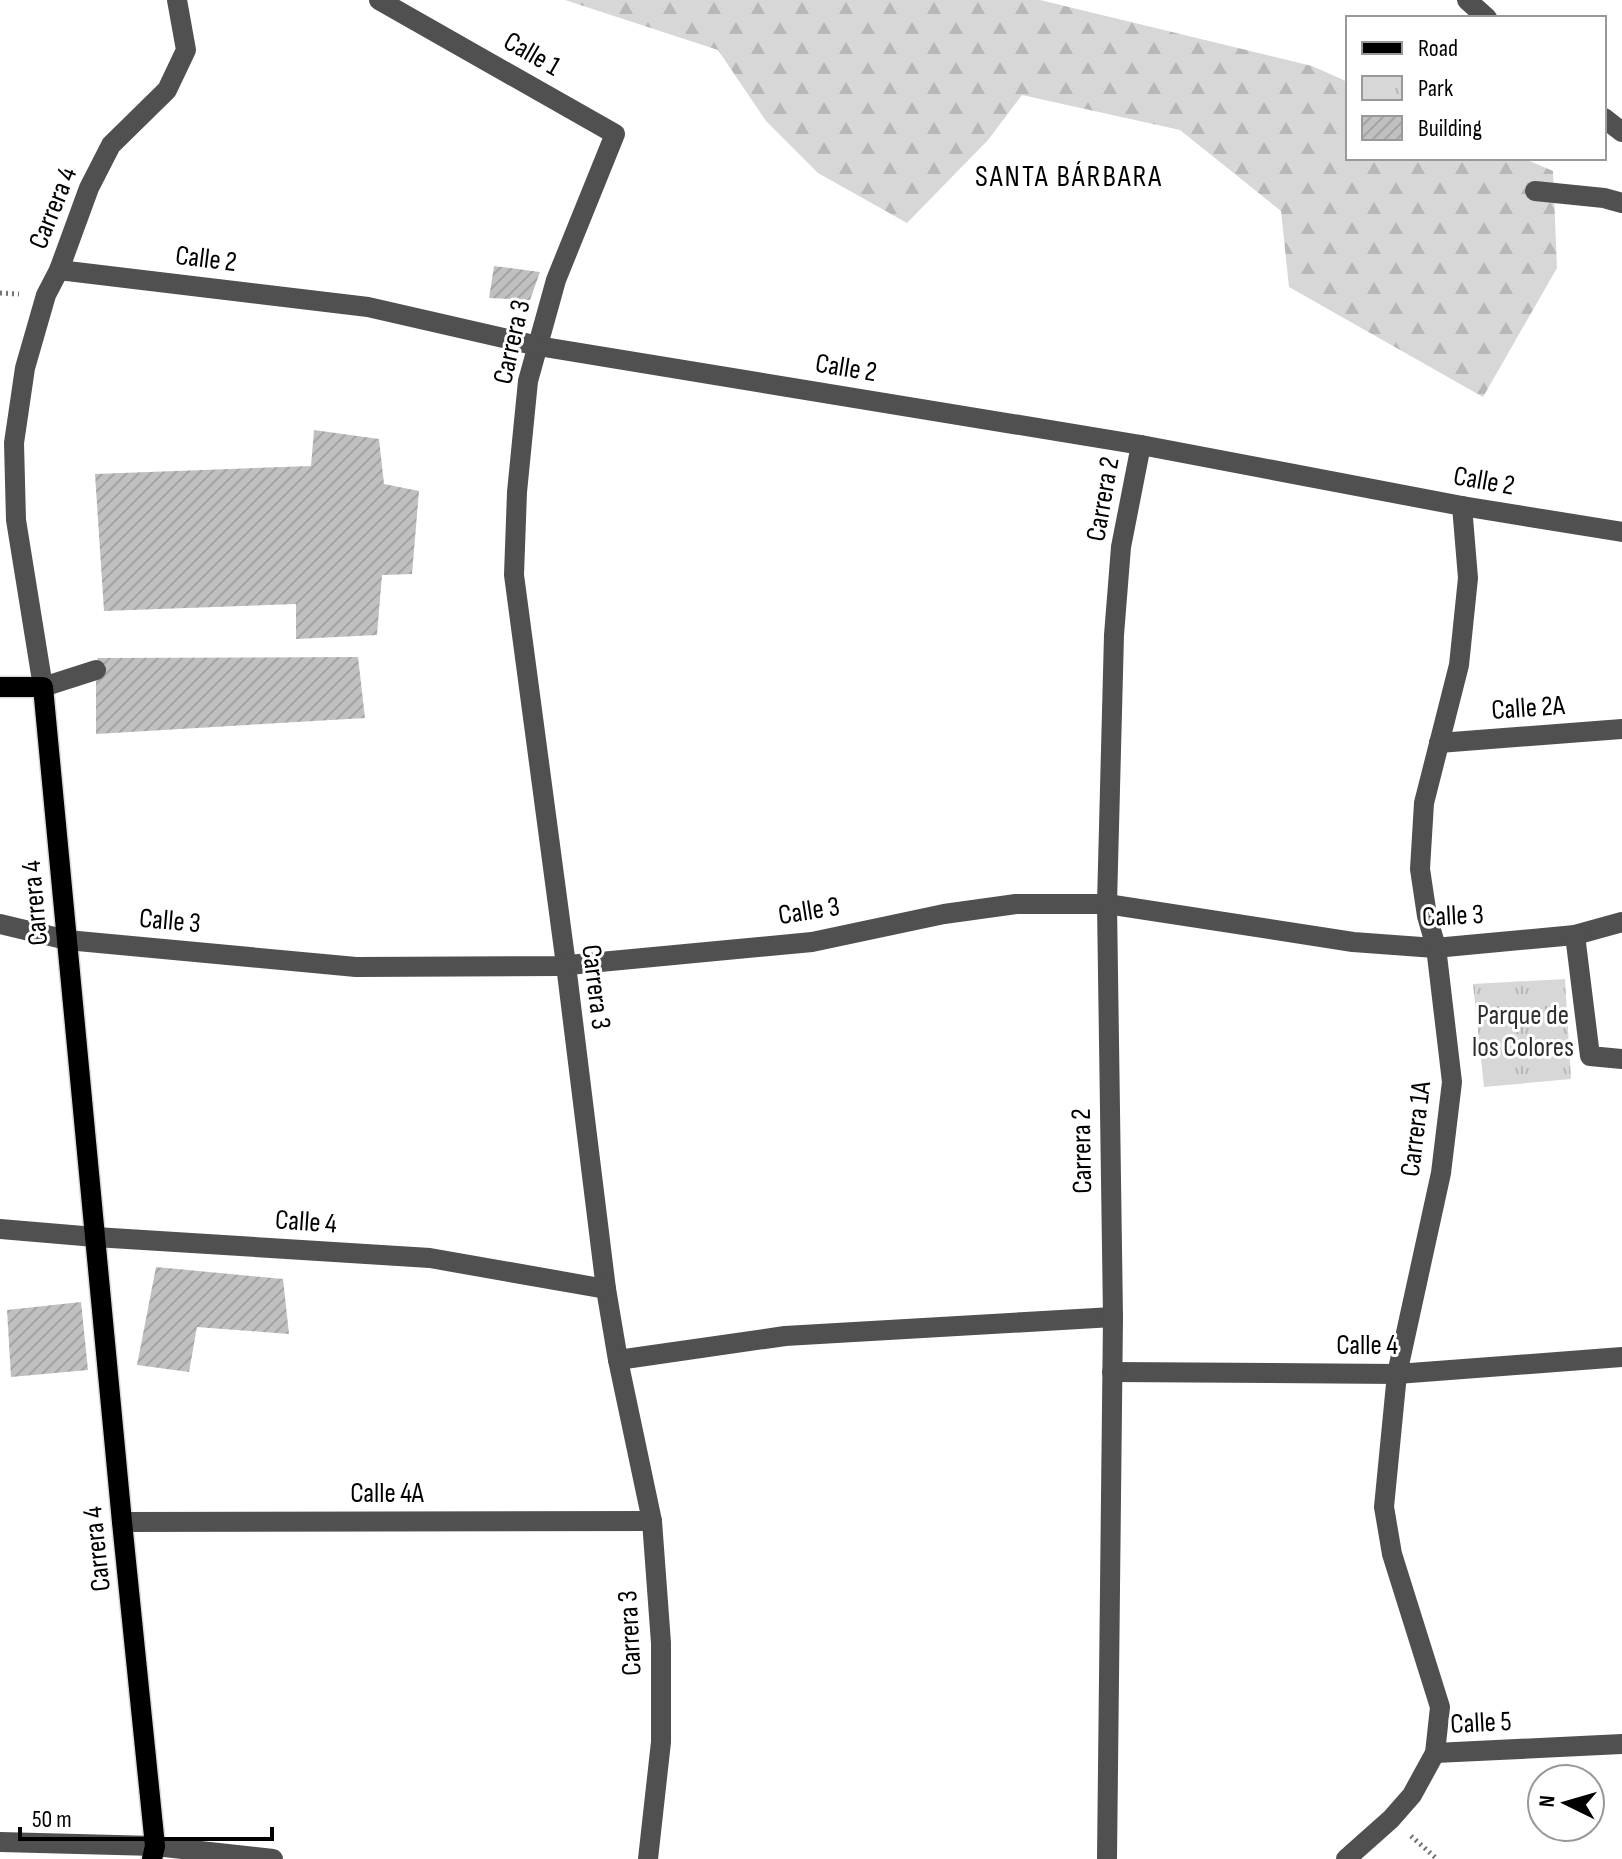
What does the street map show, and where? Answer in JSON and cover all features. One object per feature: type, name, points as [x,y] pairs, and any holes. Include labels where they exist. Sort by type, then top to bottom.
[{"type":"main road","points":[[0,687],[43,687]]},
{"type":"main road","name":"Carrera 4","points":[[43,687],[154,1853]]},
{"type":"street","name":"Carrera 4","points":[[43,687],[16,520],[14,443],[25,368],[46,295],[59,270],[89,188],[111,145],[167,90],[186,50],[177,0]]},
{"type":"street","name":"Calle 1","points":[[379,0],[615,134]]},
{"type":"street","points":[[1467,0],[1485,16]]},
{"type":"street","points":[[1606,120],[1622,132]]},
{"type":"street","name":"Carrera 3","points":[[615,134],[556,280],[528,381],[518,476],[514,575],[606,1289],[652,1521],[661,1643],[661,1742],[648,1859]]},
{"type":"street","points":[[1535,191],[1604,198],[1622,203]]},
{"type":"street","name":"Calle 2","points":[[59,270],[368,307],[538,346],[1141,445],[1462,506],[1622,532]]},
{"type":"street","name":"Carrera 2","points":[[1107,1859],[1113,1317],[1107,904],[1114,635],[1121,547],[1141,445]]},
{"type":"street","name":"Carrera 1A","points":[[1435,1753],[1440,1707],[1392,1554],[1384,1507],[1397,1374],[1441,1173],[1452,1082],[1436,947],[1427,916],[1420,869],[1424,803],[1459,665],[1468,578],[1462,506]]},
{"type":"street","points":[[43,687],[96,670]]},
{"type":"street","name":"Calle 2A","points":[[1439,743],[1622,729]]},
{"type":"street","name":"Calle 3","points":[[0,924],[67,940],[356,967],[566,965],[812,942],[944,914],[1016,904],[1107,904],[1353,942],[1436,947],[1575,935],[1622,922]]},
{"type":"street","points":[[1575,935],[1590,1056],[1622,1059]]},
{"type":"street","name":"Calle 4","points":[[0,1229],[430,1258],[606,1289]]},
{"type":"street","points":[[618,1360],[785,1336],[1113,1317]]},
{"type":"street","name":"Calle 4","points":[[1112,1372],[1397,1374],[1622,1357]]},
{"type":"street","name":"Calle 4A","points":[[122,1522],[652,1521]]},
{"type":"street","name":"Calle 5","points":[[1346,1859],[1391,1819],[1412,1795],[1435,1753],[1622,1744]]},
{"type":"street","points":[[0,1842],[273,1859]]},
{"type":"path","points":[[1391,1819],[1437,1859]]},
{"type":"green space","points":[[565,0],[1040,0],[1312,66],[1346,81],[1346,160],[1528,160],[1553,171],[1557,268],[1483,397],[1289,287],[1281,211],[1180,130],[1022,95],[988,140],[907,223],[818,173],[766,121],[718,50]]},
{"type":"green space","name":"Parque de los Colores","points":[[1565,979],[1571,1079],[1484,1087],[1473,984]]},
{"type":"building","points":[[494,266],[540,272],[530,300],[489,298]]},
{"type":"building","points":[[314,430],[379,439],[384,484],[419,491],[412,574],[382,575],[377,635],[296,639],[296,604],[104,611],[95,474],[311,466]]},
{"type":"building","points":[[358,657],[365,718],[96,734],[98,658]]},
{"type":"building","points":[[156,1267],[283,1279],[289,1334],[197,1327],[189,1372],[137,1365]]},
{"type":"building","points":[[81,1302],[88,1370],[11,1377],[7,1310]]},
{"type":"district","name":"SANTA BÁRBARA","points":[[1069,177]]}]
